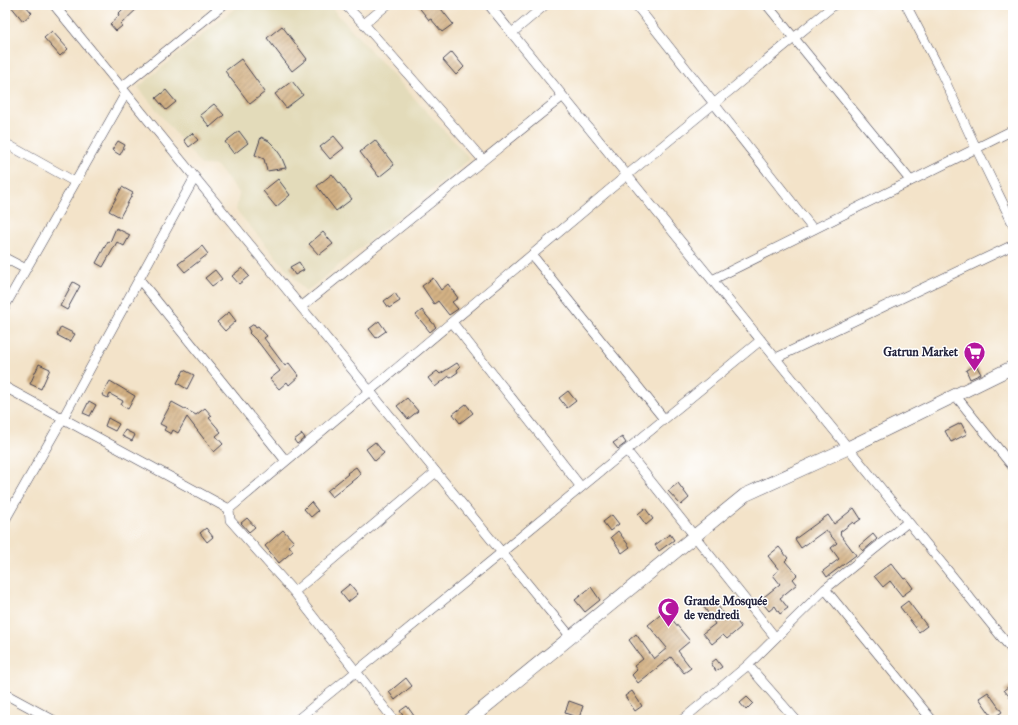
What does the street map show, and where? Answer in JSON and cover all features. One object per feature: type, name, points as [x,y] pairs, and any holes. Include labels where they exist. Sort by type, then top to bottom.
[{"type":"street","points":[[5,306],[75,182],[124,90],[223,5]]},
{"type":"street","points":[[346,5],[483,160]]},
{"type":"street","points":[[364,24],[387,5]]},
{"type":"street","points":[[489,5],[1013,652]]},
{"type":"street","points":[[512,33],[546,5]]},
{"type":"street","points":[[636,5],[813,229]]},
{"type":"street","points":[[767,5],[910,180]]},
{"type":"street","points":[[229,509],[627,175],[834,5]]},
{"type":"street","points":[[906,5],[939,68],[1013,224]]},
{"type":"street","points":[[57,6],[571,637]]},
{"type":"street","points":[[301,306],[563,96]]},
{"type":"street","points":[[712,280],[1013,130]]},
{"type":"street","points":[[5,143],[75,182]]},
{"type":"street","points":[[6,514],[62,418],[195,177]]},
{"type":"street","points":[[776,358],[1013,246]]},
{"type":"street","points":[[532,255],[664,419]]},
{"type":"street","points":[[5,258],[26,269]]},
{"type":"street","points":[[139,279],[286,461]]},
{"type":"street","points":[[452,322],[581,487]]},
{"type":"street","points":[[296,720],[761,340]]},
{"type":"street","points":[[469,720],[745,495],[848,448],[1013,367]]},
{"type":"street","points":[[5,387],[229,509]]},
{"type":"street","points":[[955,395],[1013,467]]},
{"type":"street","points":[[626,450],[775,637]]},
{"type":"street","points":[[294,592],[436,472]]},
{"type":"street","points":[[229,509],[230,520],[294,592],[394,720]]},
{"type":"street","points":[[682,720],[748,665],[775,637],[826,589],[908,522]]},
{"type":"street","points":[[826,589],[929,719]]},
{"type":"street","points":[[1006,642],[1013,636]]},
{"type":"street","points":[[748,665],[796,720]]},
{"type":"street","points":[[5,694],[53,720]]},
{"type":"shaded area","points":[[239,5],[329,5],[470,159],[306,292],[236,210],[239,193],[217,166],[201,165],[138,87]]},
{"type":"building","points":[[10,5],[25,5],[32,13],[23,21]]},
{"type":"building","points":[[127,5],[141,5],[121,24],[122,26],[116,31],[110,24],[119,16],[118,14]]},
{"type":"building","points":[[417,5],[438,5],[453,24],[442,32],[431,19],[429,20]]},
{"type":"building","points":[[282,26],[307,59],[292,71],[267,38]]},
{"type":"building","points":[[52,31],[68,49],[60,56],[44,38]]},
{"type":"building","points":[[452,52],[464,67],[456,75],[443,60]]},
{"type":"building","points":[[241,59],[265,92],[250,104],[225,71]]},
{"type":"building","points":[[292,81],[303,95],[286,108],[275,94]]},
{"type":"building","points":[[166,90],[176,102],[166,110],[156,98]]},
{"type":"building","points":[[214,104],[224,115],[210,127],[200,115]]},
{"type":"building","points":[[239,131],[248,143],[234,154],[225,142]]},
{"type":"building","points":[[192,133],[198,140],[189,147],[184,140]]},
{"type":"building","points":[[334,136],[344,148],[330,159],[320,147]]},
{"type":"building","points":[[261,137],[269,141],[274,146],[281,156],[286,168],[267,171],[264,159],[255,155]]},
{"type":"building","points":[[375,140],[394,165],[379,177],[360,152]]},
{"type":"building","points":[[118,141],[125,145],[120,155],[112,150]]},
{"type":"building","points":[[332,174],[352,199],[336,211],[317,186]]},
{"type":"building","points":[[278,179],[290,195],[276,207],[263,191]]},
{"type":"building","points":[[122,187],[133,193],[120,217],[109,211]]},
{"type":"building","points":[[116,228],[130,235],[124,246],[117,242],[103,267],[96,263],[108,241],[110,242]]},
{"type":"building","points":[[323,232],[333,244],[319,255],[309,244]]},
{"type":"building","points":[[202,246],[208,254],[185,272],[178,264]]},
{"type":"building","points":[[299,262],[304,270],[295,275],[290,267]]},
{"type":"building","points":[[242,268],[249,276],[239,284],[232,276]]},
{"type":"building","points":[[215,270],[222,279],[212,286],[205,278]]},
{"type":"building","points":[[433,278],[441,290],[448,284],[458,298],[452,302],[458,309],[449,315],[438,301],[434,304],[422,286]]},
{"type":"building","points":[[73,282],[80,286],[67,310],[60,306]]},
{"type":"building","points":[[395,293],[400,301],[389,308],[384,301]]},
{"type":"building","points":[[422,310],[436,327],[430,332],[416,315]]},
{"type":"building","points":[[229,312],[236,321],[225,331],[217,322]]},
{"type":"building","points":[[379,321],[386,331],[376,338],[369,329]]},
{"type":"building","points":[[254,324],[256,327],[258,326],[267,336],[264,338],[285,366],[289,363],[299,376],[289,385],[287,382],[279,389],[270,379],[280,371],[259,343],[249,333],[248,328]]},
{"type":"building","points":[[61,327],[75,334],[70,342],[57,335]]},
{"type":"building","points":[[457,363],[460,367],[457,370],[458,372],[451,377],[449,376],[435,387],[428,378],[437,371],[440,374]]},
{"type":"building","points":[[39,364],[50,369],[41,389],[30,384]]},
{"type":"building","points":[[976,365],[981,374],[970,379],[966,370]]},
{"type":"building","points":[[184,370],[194,375],[187,389],[177,383]]},
{"type":"building","points":[[110,381],[135,396],[128,409],[121,405],[123,401],[110,394],[108,398],[102,395]]},
{"type":"building","points":[[568,391],[576,401],[567,408],[559,398]]},
{"type":"building","points":[[407,398],[418,411],[408,419],[397,406]]},
{"type":"building","points":[[89,401],[96,405],[90,416],[83,413]]},
{"type":"building","points":[[172,402],[196,415],[205,408],[212,416],[209,418],[221,432],[216,436],[223,444],[214,452],[187,417],[178,433],[173,430],[171,434],[164,430],[166,427],[160,424]]},
{"type":"building","points":[[466,404],[473,413],[460,423],[453,414]]},
{"type":"building","points":[[108,418],[119,424],[115,431],[105,426]]},
{"type":"building","points":[[961,423],[967,434],[951,442],[945,431]]},
{"type":"building","points":[[125,430],[135,435],[132,441],[122,436]]},
{"type":"building","points":[[302,434],[305,438],[297,444],[294,440]]},
{"type":"building","points":[[622,437],[626,443],[618,449],[613,443]]},
{"type":"building","points":[[375,442],[384,453],[375,461],[366,449]]},
{"type":"building","points":[[356,467],[361,474],[332,497],[327,491]]},
{"type":"building","points":[[678,483],[689,498],[681,505],[668,491]]},
{"type":"building","points":[[311,502],[318,511],[311,517],[304,509]]},
{"type":"building","points":[[645,508],[653,519],[646,525],[638,514]]},
{"type":"building","points":[[854,508],[861,519],[854,524],[853,522],[840,532],[840,534],[856,555],[827,577],[823,571],[839,559],[831,548],[837,543],[826,530],[801,548],[795,539],[828,515],[834,524]]},
{"type":"building","points":[[612,515],[619,524],[610,531],[603,522]]},
{"type":"building","points":[[247,518],[255,527],[249,532],[241,523]]},
{"type":"building","points":[[206,528],[213,537],[207,542],[200,533]]},
{"type":"building","points":[[283,530],[294,542],[289,546],[293,551],[279,563],[265,546]]},
{"type":"building","points":[[618,531],[630,547],[622,553],[611,537]]},
{"type":"building","points":[[670,534],[674,540],[659,551],[655,545]]},
{"type":"building","points":[[873,534],[877,539],[863,551],[859,546]]},
{"type":"building","points":[[779,547],[788,558],[785,561],[797,575],[793,579],[797,584],[780,598],[788,608],[780,614],[775,606],[769,611],[760,600],[780,584],[773,575],[779,570],[768,556]]},
{"type":"building","points":[[891,563],[904,579],[906,578],[913,588],[902,596],[890,581],[883,587],[874,576]]},
{"type":"building","points":[[350,584],[358,594],[348,602],[340,592]]},
{"type":"building","points":[[591,587],[600,600],[585,612],[575,600]]},
{"type":"building","points":[[714,600],[727,619],[732,615],[741,627],[727,639],[723,635],[712,644],[703,633],[715,624],[704,607]]},
{"type":"building","points":[[908,601],[927,626],[919,632],[900,607]]},
{"type":"building","points":[[665,611],[690,641],[678,651],[691,668],[684,673],[671,657],[638,683],[632,675],[637,670],[634,666],[643,659],[629,640],[636,634],[654,659],[667,648],[648,625]]},
{"type":"building","points":[[716,659],[722,667],[716,671],[711,663]]},
{"type":"building","points":[[406,678],[412,686],[395,700],[389,692]]},
{"type":"building","points":[[1013,683],[1013,701],[1004,690]]},
{"type":"building","points":[[632,691],[642,706],[635,711],[625,696]]},
{"type":"building","points":[[988,692],[1002,712],[993,718],[979,698]]},
{"type":"building","points":[[747,697],[753,703],[746,710],[740,703]]},
{"type":"building","points":[[569,701],[583,706],[579,718],[565,713]]},
{"type":"building","points":[[407,706],[417,720],[406,720],[400,711]]},
{"type":"place","name":"Gatrun Market","points":[[974,372]]},
{"type":"place","name":"Grande Mosquée de vendredi","points":[[668,628]]}]
